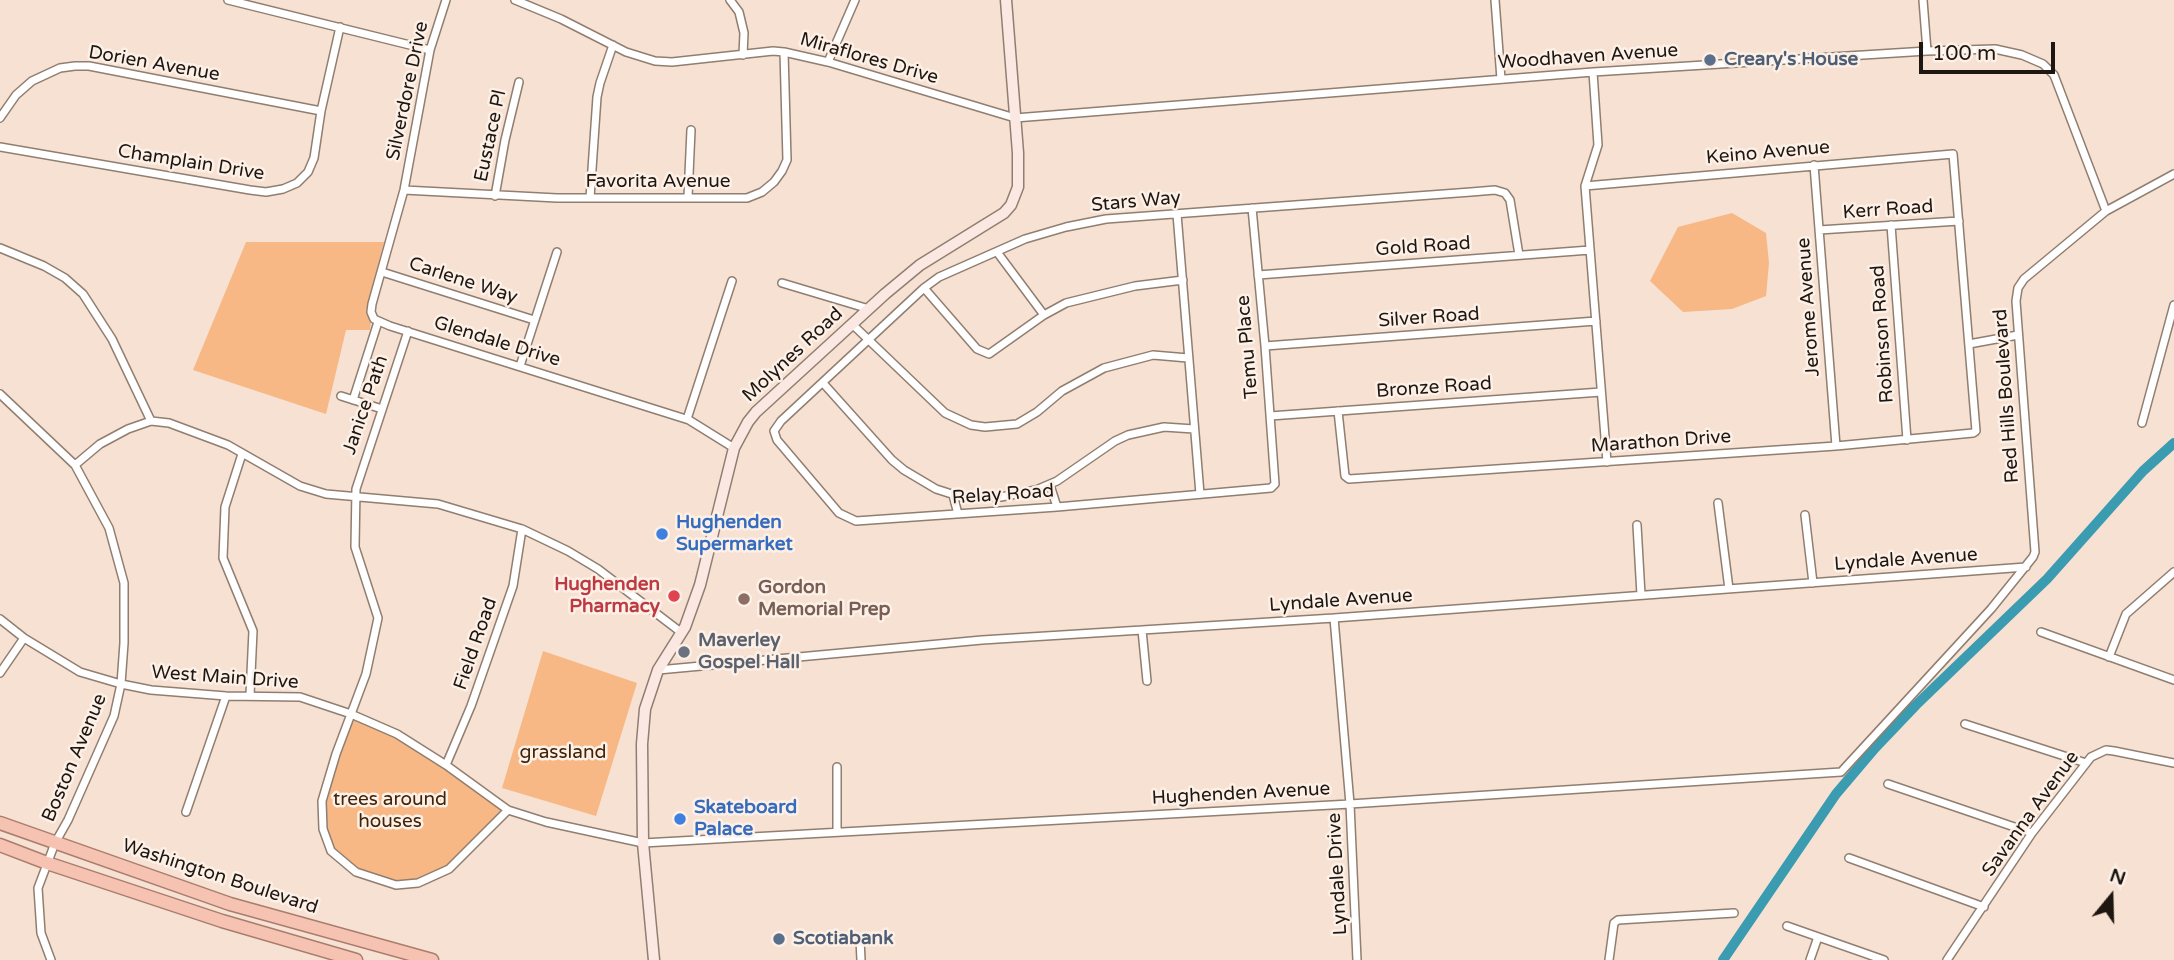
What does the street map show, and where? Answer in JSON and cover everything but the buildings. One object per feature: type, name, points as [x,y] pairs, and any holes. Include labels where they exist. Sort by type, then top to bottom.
[{"type":"highway","name":"Washington Boulevard","points":[[0,823],[230,904],[432,960]]},
{"type":"highway","name":"Washington Boulevard","points":[[0,845],[222,921],[356,960]]},
{"type":"main road","name":"Molynes Road","points":[[654,960],[643,843],[642,744],[645,709],[658,670],[682,633],[700,585],[734,448],[756,412],[919,265],[1004,213],[1011,205],[1018,187],[1006,0]]},
{"type":"street","points":[[228,0],[254,3],[430,50]]},
{"type":"street","name":"Silverdore Drive","points":[[404,190],[430,50],[446,0]]},
{"type":"street","name":"Miraflores Drive","points":[[514,0],[561,19],[626,52],[655,61],[783,52],[828,62],[1015,118]]},
{"type":"street","points":[[730,0],[739,12],[744,33],[743,55]]},
{"type":"street","points":[[828,62],[855,0]]},
{"type":"street","points":[[1495,0],[1501,79]]},
{"type":"street","points":[[1923,0],[1927,51]]},
{"type":"street","name":"Champlain Drive","points":[[0,147],[266,192],[283,189],[297,183],[308,172],[314,158],[321,111],[340,27]]},
{"type":"street","points":[[590,198],[600,83],[613,46]]},
{"type":"street","name":"Woodhaven Avenue","points":[[1015,118],[1593,72],[1995,49],[2022,55],[2043,64],[2054,75],[2106,211]]},
{"type":"street","name":"Favorita Avenue","points":[[404,190],[590,198],[747,198],[762,192],[782,172],[786,160],[783,52]]},
{"type":"street","name":"Dorien Avenue","points":[[0,118],[16,95],[32,81],[60,68],[75,66],[89,66],[321,111]]},
{"type":"street","points":[[1593,72],[1598,145],[1585,186],[1607,462]]},
{"type":"street","name":"Eustace Pl","points":[[495,195],[519,82]]},
{"type":"street","points":[[688,198],[691,130]]},
{"type":"street","name":"Keino Avenue","points":[[1585,186],[1953,153],[1976,431]]},
{"type":"street","name":"Jerome Avenue","points":[[1814,165],[1836,446]]},
{"type":"street","name":"Red Hills Boulevard","points":[[2026,568],[2035,552],[2018,335],[2018,288],[2024,279],[2106,211],[2174,174]]},
{"type":"street","points":[[378,322],[371,312],[404,190]]},
{"type":"street","name":"Stars Way","points":[[774,431],[781,421],[939,277],[1025,239],[1074,225],[1106,219],[1495,190],[1505,193],[1510,200],[1519,255]]},
{"type":"street","name":"Temu Place","points":[[1252,208],[1275,484]]},
{"type":"street","points":[[1177,214],[1200,494]]},
{"type":"street","name":"Kerr Road","points":[[1819,230],[1959,221]]},
{"type":"street","name":"Robinson Road","points":[[1891,225],[1907,440]]},
{"type":"street","points":[[0,248],[44,266],[65,278],[83,294],[112,339],[151,421]]},
{"type":"street","name":"Gold Road","points":[[1258,275],[1590,250]]},
{"type":"street","points":[[520,366],[557,251]]},
{"type":"street","points":[[997,252],[1044,315]]},
{"type":"street","name":"Carlene Way","points":[[382,272],[534,320]]},
{"type":"street","points":[[924,288],[977,349],[985,354],[995,351],[1044,315],[1066,303],[1091,295],[1183,280]]},
{"type":"street","points":[[687,419],[732,281]]},
{"type":"street","points":[[782,283],[869,309]]},
{"type":"street","points":[[2142,423],[2174,305]]},
{"type":"street","name":"Silver Road","points":[[1265,346],[1596,321]]},
{"type":"street","name":"Glendale Drive","points":[[378,322],[687,419],[734,448]]},
{"type":"street","name":"Janice Path","points":[[353,400],[378,322]]},
{"type":"street","points":[[852,324],[945,413],[971,425],[985,428],[1017,424],[1037,412],[1062,391],[1104,368],[1153,355],[1188,358]]},
{"type":"street","name":"Janice Path","points":[[408,331],[356,492],[355,547],[378,618],[366,674],[321,801],[323,829],[331,851],[356,872],[396,885],[418,883],[449,869],[508,810]]},
{"type":"street","points":[[1969,344],[2018,335]]},
{"type":"street","points":[[824,383],[891,460],[914,478],[953,495],[1001,497],[1050,485],[1128,435],[1164,427],[1194,429]]},
{"type":"street","name":"Bronze Road","points":[[1270,416],[1601,392]]},
{"type":"street","name":"Boston Avenue","points":[[0,394],[75,465],[109,528],[124,583],[121,684],[114,716],[55,843],[38,888],[41,933],[51,960]]},
{"type":"street","points":[[341,396],[382,409]]},
{"type":"street","name":"Marathon Drive","points":[[1338,411],[1347,478],[1836,446],[1976,431]]},
{"type":"street","points":[[75,465],[100,444],[128,429],[151,421],[169,423],[228,445],[300,486],[326,494],[356,492],[438,504],[522,529],[598,569],[682,633]]},
{"type":"street","name":"Relay Road","points":[[774,431],[777,440],[839,513],[851,520],[1057,507],[1271,488],[1275,484]]},
{"type":"street","points":[[242,454],[225,507],[223,558],[253,631],[250,695]]},
{"type":"street","points":[[1050,485],[1057,507]]},
{"type":"street","points":[[953,495],[958,514]]},
{"type":"street","points":[[1718,503],[1729,589]]},
{"type":"street","points":[[1805,514],[1813,583]]},
{"type":"street","points":[[1637,525],[1642,596]]},
{"type":"street","name":"Field Road","points":[[446,765],[471,706],[513,586],[522,529]]},
{"type":"street","name":"Lyndale Avenue","points":[[658,670],[982,640],[1334,618],[2026,568]]},
{"type":"street","name":"Hughenden Avenue","points":[[643,843],[1350,804],[1841,772],[2026,568]]},
{"type":"street","points":[[2109,657],[2126,614],[2174,572]]},
{"type":"street","name":"Lyndale Drive","points":[[1334,618],[1350,804],[1357,960]]},
{"type":"street","name":"West Main Drive","points":[[0,619],[24,638],[80,672],[121,684],[151,690],[226,696],[300,697],[397,734],[446,765],[508,810],[545,822],[643,843]]},
{"type":"street","points":[[1142,630],[1147,681]]},
{"type":"street","points":[[2041,632],[2174,680]]},
{"type":"street","points":[[0,673],[24,638]]},
{"type":"street","points":[[186,812],[226,696]]},
{"type":"street","points":[[1965,724],[2086,763]]},
{"type":"street","name":"Savanna Avenue","points":[[1947,960],[2032,833],[2091,757],[2106,750],[2174,763]]},
{"type":"street","points":[[837,768],[837,832]]},
{"type":"street","points":[[1888,784],[2032,833]]},
{"type":"street","points":[[1849,858],[1984,907]]},
{"type":"street","points":[[1609,960],[1614,923],[1618,920],[1734,913]]},
{"type":"street","points":[[1787,926],[1884,960]]},
{"type":"street","points":[[1810,960],[1818,937]]},
{"type":"street","points":[[860,939],[861,960]]},
{"type":"green space","points":[[1732,213],[1766,233],[1769,263],[1766,296],[1732,309],[1683,312],[1650,281],[1678,227]]},
{"type":"green space","points":[[246,242],[384,242],[366,311],[371,322],[370,330],[346,330],[326,414],[193,370]]},
{"type":"green space","name":"grassland","points":[[543,651],[637,683],[596,816],[502,788]]},
{"type":"green space","name":"trees around houses","points":[[353,717],[397,734],[508,810],[449,869],[418,883],[396,885],[356,872],[331,851],[323,829],[322,801]]},
{"type":"waterway","points":[[1723,960],[1836,794],[1875,748],[2047,579],[2143,471],[2174,443]]},
{"type":"place","name":"Creary's House","points":[[1710,60]]},
{"type":"place","name":"Hughenden Supermarket","points":[[662,534]]},
{"type":"place","name":"Hughenden Pharmacy","points":[[674,596]]},
{"type":"place","name":"Gordon Memorial Prep","points":[[744,599]]},
{"type":"place","name":"Maverley Gospel Hall","points":[[684,652]]},
{"type":"place","name":"Skateboard Palace","points":[[680,819]]},
{"type":"place","name":"Scotiabank","points":[[779,939]]}]
